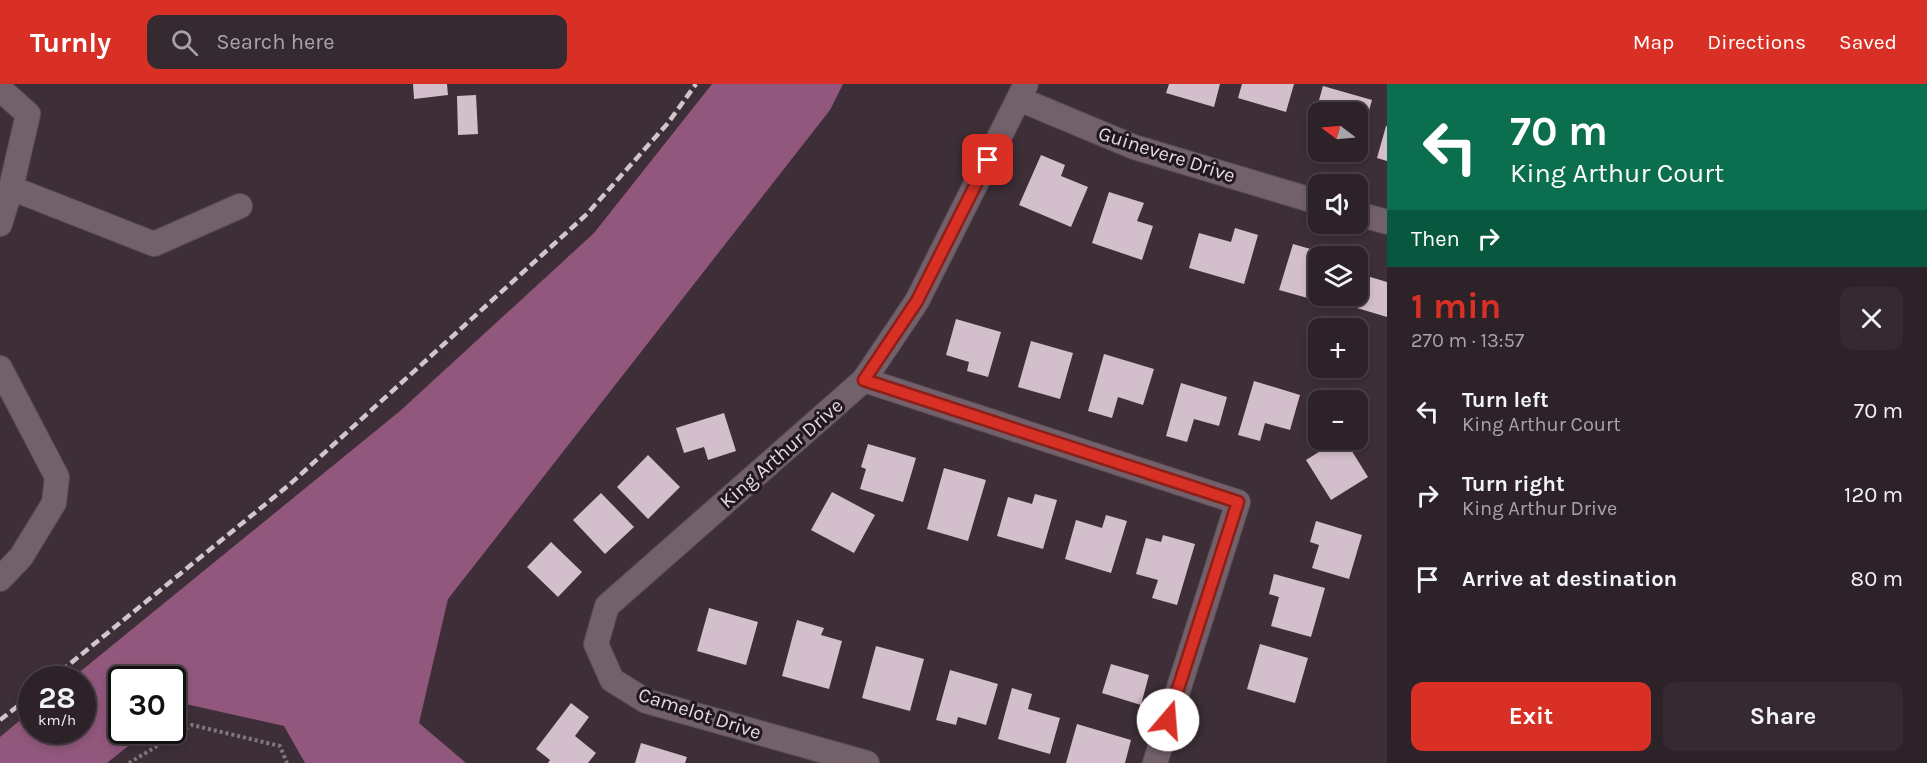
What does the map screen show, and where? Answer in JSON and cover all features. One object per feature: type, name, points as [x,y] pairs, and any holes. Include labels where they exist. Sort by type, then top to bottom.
[{"type":"street","points":[[0,88],[28,114],[0,224]]},
{"type":"street","name":"Guinevere Drive","points":[[1022,92],[1134,147],[1308,199]]},
{"type":"street","name":"King Arthur Drive","points":[[607,606],[864,380],[917,301],[1022,92]]},
{"type":"street","points":[[11,188],[154,244],[240,206]]},
{"type":"street","points":[[1368,216],[1387,222]]},
{"type":"street","points":[[0,368],[57,477],[54,504],[21,557],[0,579]]},
{"type":"street","points":[[864,380],[1238,502],[1155,763]]},
{"type":"street","name":"Camelot Drive","points":[[607,606],[596,644],[612,680],[646,701],[867,763]]},
{"type":"path","points":[[129,763],[192,724],[280,746],[287,763]]},
{"type":"shaded area","points":[[712,84],[843,84],[830,110],[448,599],[419,723],[466,763],[305,763],[284,726],[186,704],[186,666],[108,666],[108,744],[131,744],[107,763],[0,763],[0,737],[18,722],[18,744],[96,744],[96,666],[87,666],[400,411],[594,233]]},
{"type":"building","points":[[413,84],[447,84],[448,95],[414,99]]},
{"type":"building","points":[[1169,84],[1220,84],[1214,107],[1166,93]]},
{"type":"building","points":[[1242,84],[1294,84],[1286,112],[1238,98]]},
{"type":"building","points":[[1323,86],[1372,100],[1368,114],[1368,102],[1318,102]]},
{"type":"building","points":[[476,95],[478,134],[458,135],[457,96]]},
{"type":"building","points":[[1387,126],[1387,161],[1377,158]]},
{"type":"building","points":[[1041,155],[1065,165],[1061,176],[1088,187],[1071,227],[1019,205]]},
{"type":"building","points":[[1109,192],[1144,203],[1137,221],[1153,226],[1142,260],[1092,243]]},
{"type":"building","points":[[1235,228],[1258,235],[1244,284],[1189,268],[1199,233],[1231,242]]},
{"type":"building","points":[[1293,244],[1308,248],[1308,298],[1279,290]]},
{"type":"building","points":[[1368,276],[1387,282],[1387,317],[1357,308],[1358,306],[1368,306]]},
{"type":"building","points":[[956,319],[1001,332],[988,377],[967,371],[969,362],[946,355]]},
{"type":"building","points":[[1031,341],[1073,353],[1060,399],[1018,387]]},
{"type":"building","points":[[1104,354],[1154,369],[1143,405],[1118,397],[1112,418],[1088,411]]},
{"type":"building","points":[[1254,381],[1300,395],[1290,430],[1265,423],[1260,441],[1238,435]]},
{"type":"building","points":[[1181,383],[1227,397],[1219,426],[1194,419],[1187,442],[1166,436]]},
{"type":"building","points":[[724,413],[736,451],[708,460],[704,447],[684,453],[676,428]]},
{"type":"building","points":[[868,444],[916,458],[903,502],[860,489],[866,469],[861,467]]},
{"type":"building","points":[[1322,450],[1351,450],[1368,477],[1331,500],[1306,460]]},
{"type":"building","points":[[648,455],[680,487],[648,519],[617,487]]},
{"type":"building","points":[[944,468],[986,480],[968,541],[927,529]]},
{"type":"building","points":[[832,492],[875,515],[854,553],[811,530]]},
{"type":"building","points":[[601,493],[634,527],[605,554],[573,520]]},
{"type":"building","points":[[1035,494],[1057,500],[1043,549],[997,536],[1008,497],[1032,504]]},
{"type":"building","points":[[1106,515],[1127,521],[1111,573],[1065,559],[1076,520],[1102,528]]},
{"type":"building","points":[[1316,521],[1362,535],[1349,579],[1312,568],[1319,545],[1310,542]]},
{"type":"building","points":[[1163,535],[1195,544],[1177,605],[1152,598],[1158,580],[1136,574],[1146,538],[1161,542]]},
{"type":"building","points":[[551,542],[582,572],[558,597],[527,567]]},
{"type":"building","points":[[1274,574],[1325,588],[1311,637],[1271,626],[1279,597],[1269,594]]},
{"type":"building","points":[[709,608],[758,622],[746,665],[697,651]]},
{"type":"building","points":[[797,620],[824,628],[821,635],[842,641],[829,689],[782,676]]},
{"type":"building","points":[[1260,644],[1308,658],[1295,703],[1247,689]]},
{"type":"building","points":[[876,646],[924,659],[910,711],[862,698]]},
{"type":"building","points":[[1111,664],[1149,675],[1141,705],[1102,693]]},
{"type":"building","points":[[950,670],[998,684],[986,725],[958,717],[956,725],[936,720]]},
{"type":"building","points":[[1012,688],[1032,694],[1028,709],[1060,718],[1050,754],[998,739]]},
{"type":"building","points":[[571,703],[589,717],[575,736],[596,753],[588,763],[548,763],[550,760],[536,749]]},
{"type":"building","points":[[1077,724],[1131,740],[1125,763],[1066,763]]},
{"type":"building","points":[[641,743],[687,757],[685,763],[635,763]]},
{"type":"railway","points":[[67,666],[289,485],[587,214],[668,123],[696,84]]},
{"type":"railway","points":[[0,720],[18,706]]},
{"type":"route","points":[[988,160],[917,301],[864,380],[1238,502],[1168,720]]}]
